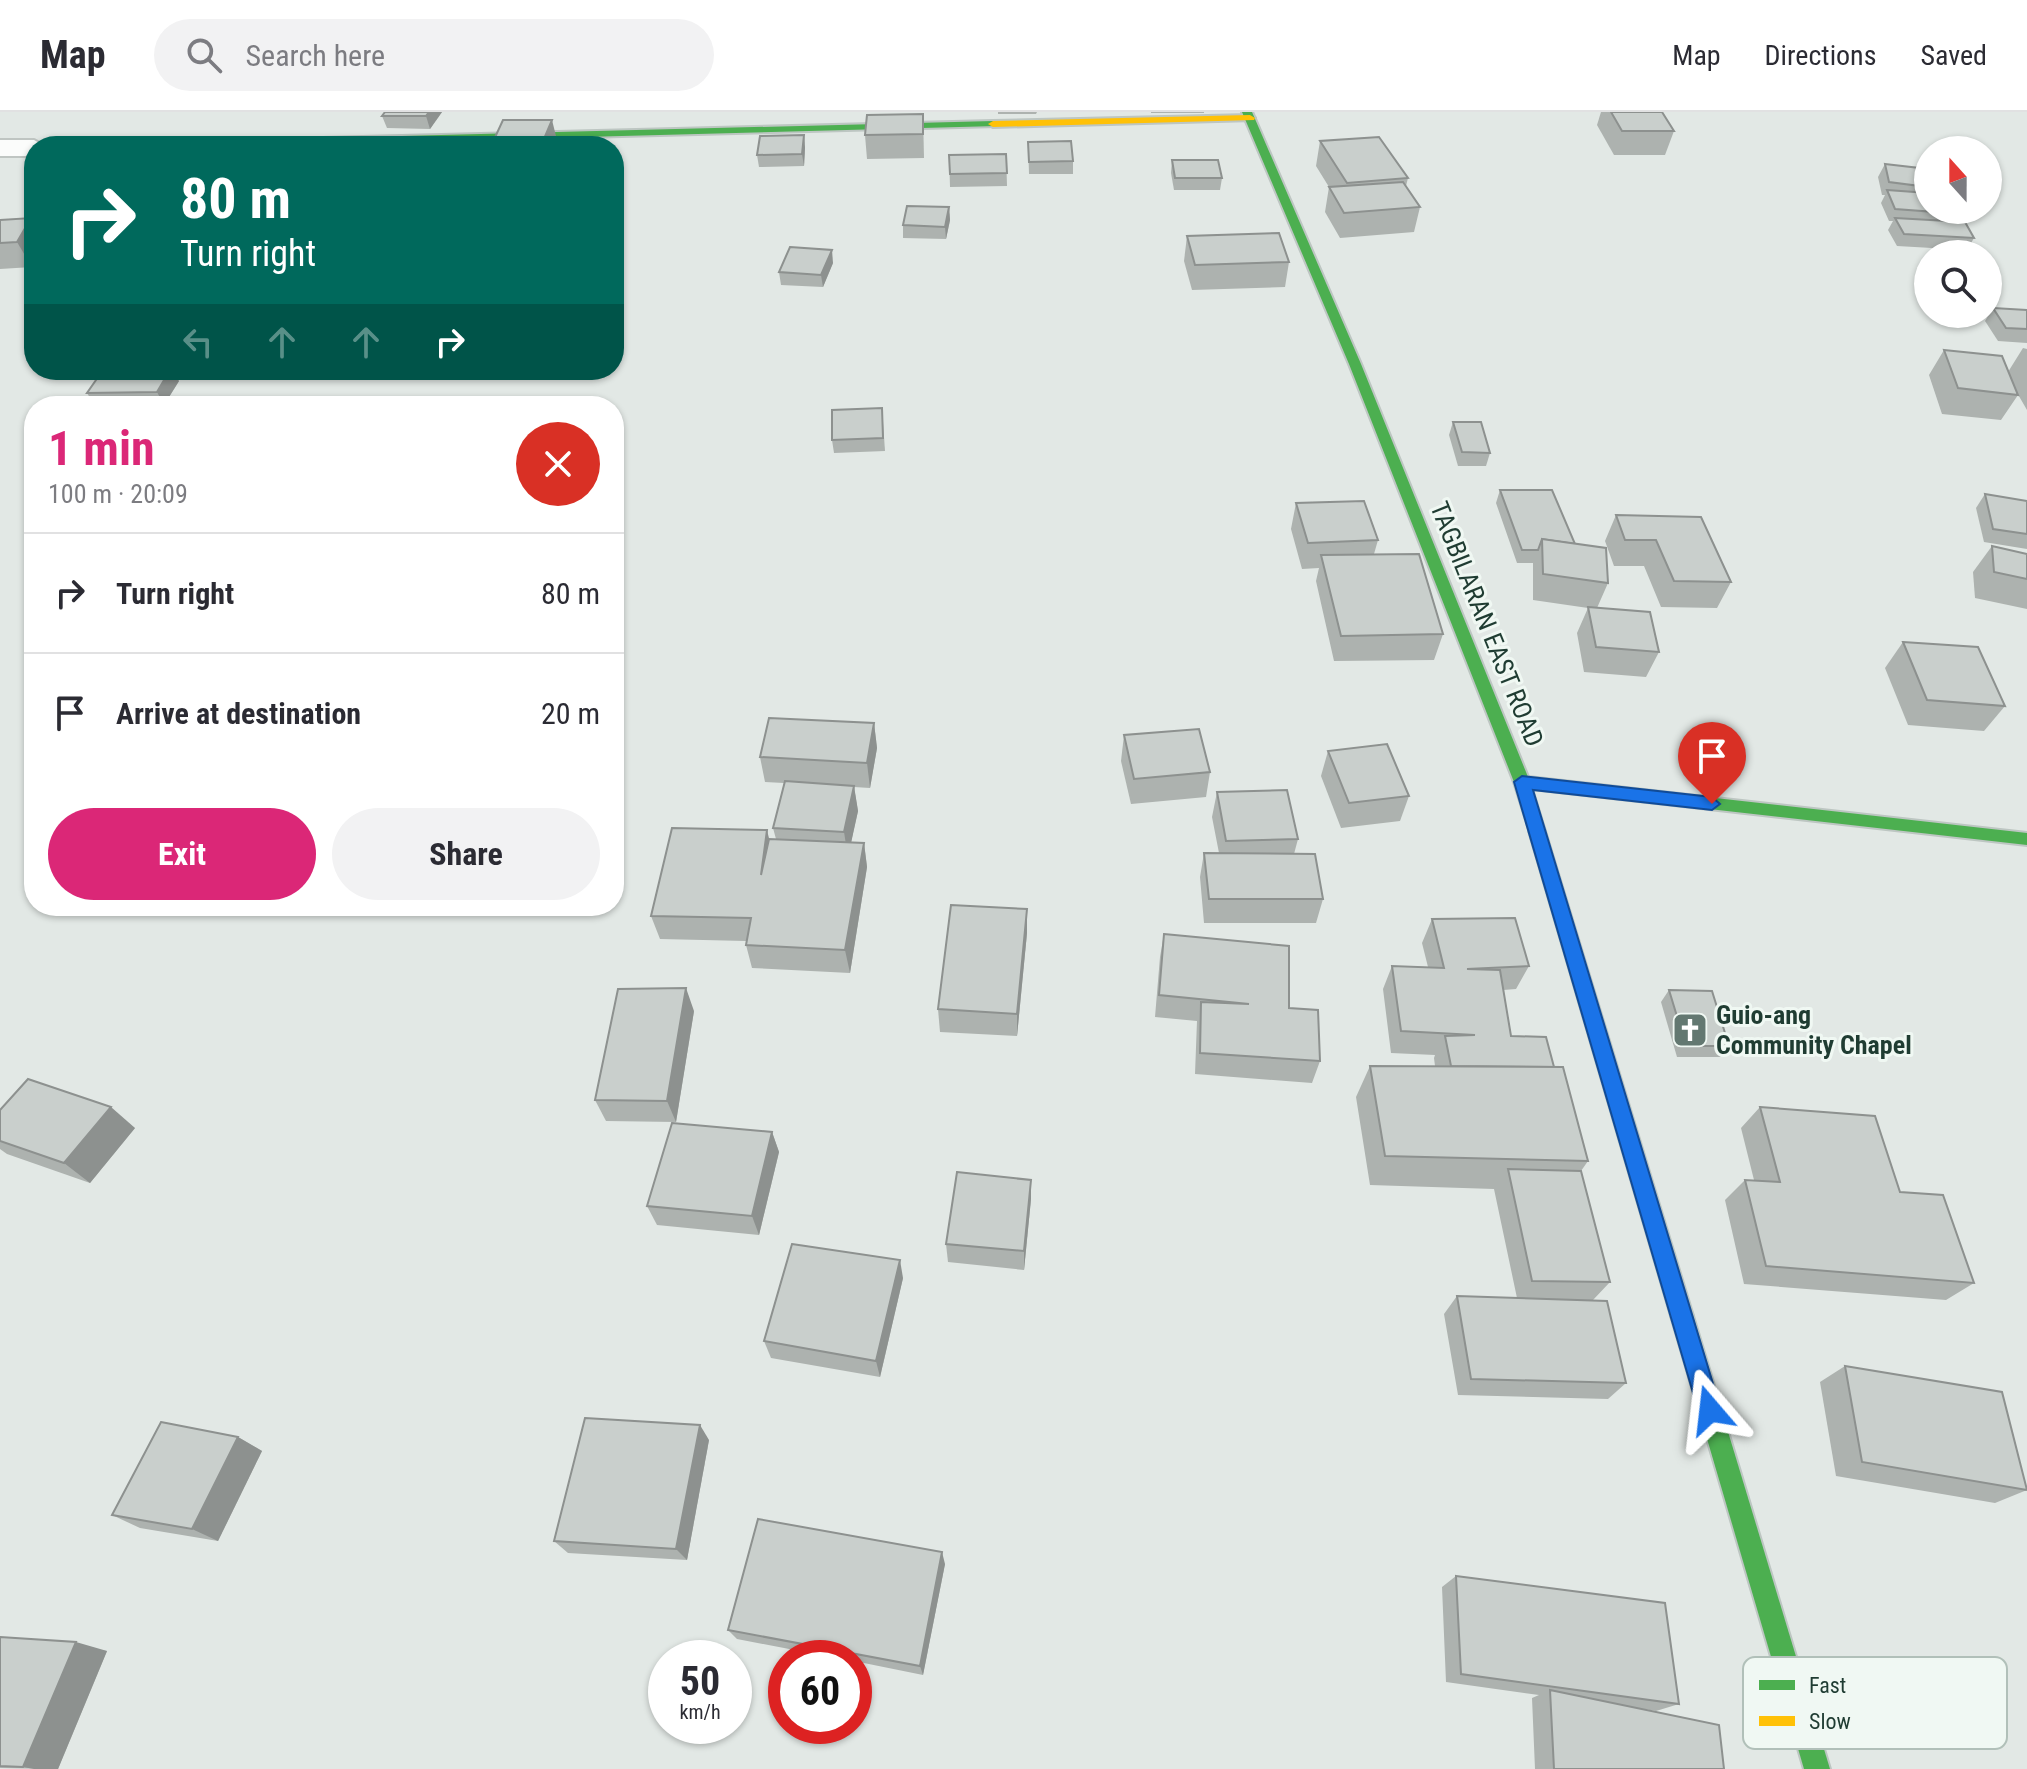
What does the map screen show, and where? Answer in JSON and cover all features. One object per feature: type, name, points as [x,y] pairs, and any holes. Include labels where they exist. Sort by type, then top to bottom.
[{"type":"main road","points":[[489,136],[1248,115]]},
{"type":"main road","name":"TAGBILARAN EAST ROAD","points":[[1248,115],[1355,364],[1522,782],[1784,1657]]},
{"type":"main road","points":[[1522,782],[2027,839]]},
{"type":"main road","name":"TAGBILARAN EAST ROAD","points":[[1811,1749],[1817,1769]]},
{"type":"street","points":[[0,148],[24,148]]},
{"type":"building","points":[[385,112],[429,112],[426,116],[382,116]]},
{"type":"building","points":[[1611,112],[1662,112],[1674,131],[1622,131]]},
{"type":"building","points":[[923,114],[923,134],[865,135],[867,115]]},
{"type":"building","points":[[503,120],[552,120],[545,136],[496,136]]},
{"type":"building","points":[[804,135],[802,154],[757,155],[760,136]]},
{"type":"building","points":[[1379,137],[1408,178],[1347,183],[1320,141]]},
{"type":"building","points":[[1071,141],[1073,161],[1029,162],[1028,142]]},
{"type":"building","points":[[1006,154],[1007,173],[950,174],[949,155]]},
{"type":"building","points":[[1172,160],[1218,160],[1222,178],[1175,178]]},
{"type":"building","points":[[1885,164],[1914,167],[1914,185],[1889,182]]},
{"type":"building","points":[[1403,182],[1420,207],[1344,213],[1329,187]]},
{"type":"building","points":[[1887,190],[1914,192],[1914,210],[1895,209]]},
{"type":"building","points":[[907,206],[949,207],[945,227],[903,225]]},
{"type":"building","points":[[24,218],[24,230],[17,242],[0,243],[0,220]]},
{"type":"building","points":[[1895,218],[1914,219],[1914,224],[1966,224],[1974,238],[1904,234]]},
{"type":"building","points":[[1279,233],[1289,262],[1195,265],[1187,236]]},
{"type":"building","points":[[790,247],[832,250],[821,275],[779,272]]},
{"type":"building","points":[[2002,309],[2027,310],[2027,329],[2006,328],[2002,322]]},
{"type":"building","points":[[1944,350],[2002,356],[2018,395],[1958,388]]},
{"type":"building","points":[[96,380],[164,380],[157,392],[87,393]]},
{"type":"building","points":[[882,408],[883,438],[832,440],[832,410]]},
{"type":"building","points":[[1453,422],[1481,422],[1490,453],[1462,452]]},
{"type":"building","points":[[1500,490],[1552,490],[1575,544],[1542,539],[1538,550],[1522,550]]},
{"type":"building","points":[[1985,494],[2027,501],[2027,534],[1993,529]]},
{"type":"building","points":[[1364,501],[1378,540],[1308,543],[1296,503]]},
{"type":"building","points":[[1616,515],[1701,517],[1731,582],[1674,581],[1656,540],[1625,540]]},
{"type":"building","points":[[1542,539],[1606,548],[1608,583],[1543,574]]},
{"type":"building","points":[[1992,546],[2027,554],[2027,579],[1994,572]]},
{"type":"building","points":[[1419,554],[1443,634],[1341,636],[1321,555]]},
{"type":"building","points":[[1588,607],[1650,612],[1659,652],[1596,647]]},
{"type":"building","points":[[1903,642],[1978,647],[2005,706],[1927,700]]},
{"type":"building","points":[[769,718],[874,723],[867,763],[760,757]]},
{"type":"building","points":[[1199,729],[1210,772],[1134,779],[1124,735]]},
{"type":"building","points":[[1387,744],[1409,796],[1349,803],[1328,751]]},
{"type":"building","points":[[785,781],[854,786],[844,832],[773,828]]},
{"type":"building","points":[[1287,790],[1298,839],[1226,841],[1217,792]]},
{"type":"building","points":[[672,828],[767,830],[761,875],[769,839],[864,843],[845,950],[746,945],[751,918],[651,916]]},
{"type":"building","points":[[1204,853],[1315,854],[1323,899],[1209,899]]},
{"type":"building","points":[[951,905],[1027,909],[1017,1014],[938,1009]]},
{"type":"building","points":[[1515,918],[1529,966],[1467,969],[1500,970],[1511,1036],[1546,1037],[1554,1067],[1451,1066],[1445,1036],[1475,1035],[1401,1031],[1392,966],[1444,968],[1432,919]]},
{"type":"building","points":[[1164,934],[1289,946],[1289,1008],[1318,1010],[1320,1061],[1200,1053],[1201,1002],[1249,1004],[1159,995]]},
{"type":"building","points":[[686,988],[667,1101],[595,1100],[618,989]]},
{"type":"building","points":[[1669,990],[1712,991],[1729,1046],[1686,1046]]},
{"type":"building","points":[[1370,1066],[1563,1067],[1588,1161],[1385,1156]]},
{"type":"building","points":[[28,1079],[111,1107],[64,1163],[0,1141],[0,1110]]},
{"type":"building","points":[[1760,1107],[1875,1116],[1900,1192],[1943,1195],[1974,1283],[1766,1266],[1745,1180],[1780,1182]]},
{"type":"building","points":[[672,1123],[772,1132],[752,1216],[647,1206]]},
{"type":"building","points":[[1508,1169],[1581,1171],[1610,1282],[1532,1281]]},
{"type":"building","points":[[957,1172],[1031,1180],[1024,1251],[946,1244]]},
{"type":"building","points":[[792,1244],[900,1260],[876,1361],[764,1341]]},
{"type":"building","points":[[1457,1296],[1607,1301],[1626,1383],[1471,1379]]},
{"type":"building","points":[[1845,1366],[2002,1392],[2027,1490],[1862,1462]]},
{"type":"building","points":[[585,1418],[700,1425],[676,1549],[554,1541]]},
{"type":"building","points":[[161,1422],[238,1437],[192,1529],[112,1515]]},
{"type":"building","points":[[758,1519],[942,1552],[920,1666],[872,1657],[872,1640],[781,1640],[728,1630]]},
{"type":"building","points":[[1456,1576],[1665,1603],[1679,1704],[1461,1674]]},
{"type":"building","points":[[0,1637],[76,1642],[23,1767],[0,1766]]},
{"type":"building","points":[[1550,1690],[1719,1725],[1724,1769],[1554,1769]]},
{"type":"traffic: fast","points":[[1247,112],[1355,364],[1522,782],[1537,831]]},
{"type":"traffic: fast","points":[[521,136],[993,124]]},
{"type":"traffic: fast","points":[[1522,782],[2027,839]]},
{"type":"traffic: fast","points":[[1682,1316],[1784,1657]]},
{"type":"traffic: fast","points":[[1811,1749],[1817,1769]]},
{"type":"traffic: slow","points":[[993,124],[1250,118]]},
{"type":"traffic: slow","points":[[1537,831],[1682,1316]]},
{"type":"place","name":"Guio-ang Community Chapel","points":[[1690,1030]]},
{"type":"route","points":[[1710,1410],[1522,782],[1712,804]]}]
